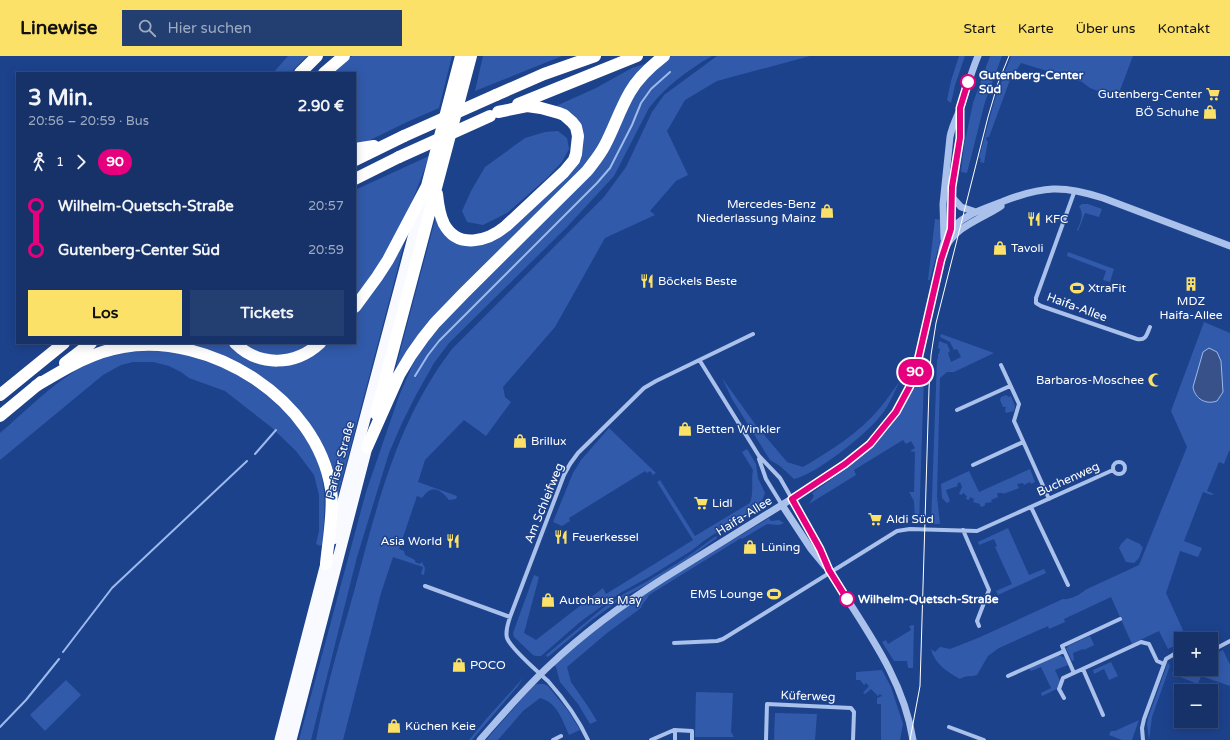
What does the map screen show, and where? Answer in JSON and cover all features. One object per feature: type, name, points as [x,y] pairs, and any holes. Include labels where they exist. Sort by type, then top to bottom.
[{"type":"highway","points":[[301,72],[317,56]]},
{"type":"highway","points":[[325,72],[344,56]]},
{"type":"highway","points":[[544,74],[572,56]]},
{"type":"highway","points":[[356,159],[387,143],[544,74],[594,56]]},
{"type":"highway","points":[[356,178],[399,157],[494,114],[637,56]]},
{"type":"highway","points":[[367,447],[399,375],[423,338],[440,318],[587,171],[605,145],[619,112],[631,90],[643,75],[664,56]]},
{"type":"highway","points":[[367,447],[463,57]]},
{"type":"highway","points":[[431,185],[445,226],[456,236],[464,240],[482,240],[506,226],[564,172],[574,160],[578,136],[576,127],[564,115],[541,108],[527,106],[494,114]]},
{"type":"highway","points":[[356,149],[387,143]]},
{"type":"highway","points":[[356,306],[388,260],[431,185]]},
{"type":"highway","name":"Pariser Straße","points":[[280,740],[388,328],[431,185]]},
{"type":"highway","points":[[0,395],[63,344]]},
{"type":"highway","points":[[0,416],[90,344]]},
{"type":"highway","points":[[236,344],[242,350],[259,358],[269,361],[280,361],[292,359],[318,344]]},
{"type":"highway","points":[[36,386],[86,358],[104,351],[137,345],[181,348],[220,360],[242,370],[261,383],[281,400],[299,419],[320,452],[327,471],[331,490],[331,511],[326,564]]},
{"type":"highway","name":"Pariser Straße","points":[[291,740],[367,447]]},
{"type":"highway","points":[[295,740],[303,691]]},
{"type":"street","points":[[946,242],[943,208],[950,137],[952,126],[960,108],[978,56]]},
{"type":"street","points":[[946,242],[954,222],[952,187],[960,138],[960,108]]},
{"type":"street","name":"Haifa-Allee","points":[[954,222],[1029,192],[1046,189],[1075,190],[1104,198],[1230,246]]},
{"type":"street","name":"Haifa-Allee","points":[[1075,190],[1036,298],[1036,303],[1040,306],[1137,339],[1145,338],[1150,327]]},
{"type":"street","points":[[952,197],[961,207],[976,212]]},
{"type":"street","name":"Haifa-Allee","points":[[480,740],[522,692],[540,674],[575,643],[631,600],[819,482],[852,459],[870,444],[896,412],[915,375],[946,242],[968,224],[990,213],[1012,198]]},
{"type":"street","points":[[943,208],[954,222],[968,224]]},
{"type":"street","name":"Am Schleifweg","points":[[588,740],[572,710],[515,649],[509,641],[506,630],[540,535],[564,475],[578,453],[644,388],[656,380],[700,361],[753,334]]},
{"type":"street","points":[[700,361],[758,456],[766,479],[782,505],[811,549],[829,571],[874,642],[896,682],[908,715],[913,740]]},
{"type":"street","points":[[1001,365],[1019,404],[1014,421],[1049,499]]},
{"type":"street","points":[[957,410],[1010,386]]},
{"type":"street","points":[[973,465],[1023,442]]},
{"type":"street","points":[[758,456],[780,478],[820,549],[829,571]]},
{"type":"street","name":"Buchenweg","points":[[674,643],[721,640],[829,571],[897,531],[910,528],[980,530],[1113,470]]},
{"type":"street","name":"Buchenweg","points":[[1031,506],[1068,585]]},
{"type":"street","points":[[963,530],[989,590],[977,621],[979,626]]},
{"type":"street","points":[[425,586],[510,617]]},
{"type":"street","points":[[1074,673],[1062,646],[1120,619]]},
{"type":"street","points":[[1218,647],[1230,641]]},
{"type":"street","points":[[1064,698],[1060,689],[1063,678],[1144,642],[1150,646],[1157,661],[1164,664]]},
{"type":"street","points":[[1008,676],[1064,651]]},
{"type":"street","points":[[1143,740],[1142,728],[1144,719],[1167,657],[1174,654]]},
{"type":"street","points":[[1083,669],[1103,715]]},
{"type":"street","name":"Küferweg","points":[[766,740],[767,704],[851,708],[854,712],[853,740]]},
{"type":"street","points":[[949,727],[982,740]]},
{"type":"street","points":[[675,730],[675,740]]},
{"type":"street","points":[[651,740],[675,730],[692,730],[692,740]]},
{"type":"street","points":[[553,740],[561,736]]},
{"type":"shaded area","points":[[288,56],[307,56],[291,72],[274,72]]},
{"type":"shaded area","points":[[352,56],[452,56],[439,108],[356,146],[356,72],[334,72]]},
{"type":"shaded area","points":[[483,56],[562,56],[475,91]]},
{"type":"shaded area","points":[[671,56],[712,56],[678,79],[649,108],[614,176],[566,228],[449,343],[434,363],[416,395],[389,453],[357,557],[311,740],[299,740],[366,492],[399,396],[412,366],[424,345],[457,308],[554,212],[644,81],[657,67]]},
{"type":"shaded area","points":[[717,56],[810,56],[717,81],[685,100],[667,131],[688,175],[676,181],[650,211],[655,215],[605,238],[555,327],[503,387],[505,397],[511,402],[486,436],[464,420],[425,460],[418,482],[457,496],[456,499],[449,500],[443,493],[436,490],[429,491],[422,498],[417,496],[399,549],[404,551],[405,555],[415,560],[415,562],[420,564],[422,562],[425,568],[424,575],[421,574],[423,567],[393,557],[381,593],[343,740],[316,740],[334,663],[381,494],[403,434],[433,376],[452,349],[604,197],[626,167],[652,112],[664,95]]},
{"type":"shaded area","points":[[959,56],[965,56],[955,85],[951,103],[947,100]]},
{"type":"shaded area","points":[[990,56],[1002,56],[985,102],[967,173],[961,172],[964,145],[973,103]]},
{"type":"shaded area","points":[[1011,56],[1133,56],[1117,98],[1090,88],[1082,82],[1055,72],[1021,63],[1010,80],[989,137],[987,137],[986,140],[988,141],[984,163],[980,162],[981,159],[979,158],[994,102]]},
{"type":"shaded area","points":[[645,64],[588,162],[393,378],[436,216],[443,230],[480,245],[579,160],[584,142],[580,129],[556,106],[596,88],[632,68]]},
{"type":"shaded area","points":[[558,131],[567,138],[569,149],[562,162],[547,178],[507,213],[483,225],[467,222],[462,211],[471,191],[485,167],[525,138],[545,132]]},
{"type":"shaded area","points":[[429,156],[415,194],[399,230],[368,280],[356,295],[356,190]]},
{"type":"shaded area","points":[[1082,204],[1088,204],[1102,209],[1099,217],[1085,213],[1078,231],[1077,230],[1082,215],[1079,206]]},
{"type":"shaded area","points":[[935,219],[941,220],[942,233],[930,280],[928,280]]},
{"type":"shaded area","points":[[405,239],[334,510],[333,483],[289,403],[205,349],[187,344],[231,344],[246,357],[316,351],[325,344],[356,344],[356,312]]},
{"type":"shaded area","points":[[1068,252],[1114,269],[1110,282],[1103,280],[1106,271],[1067,256]]},
{"type":"shaded area","points":[[1204,322],[1230,333],[1230,451],[1224,464],[1219,462],[1207,491],[1214,494],[1211,495],[1203,492],[1184,541],[1202,548],[1198,557],[1180,551],[1166,593],[1184,632],[1174,632],[1174,646],[1168,649],[1159,631],[1132,644],[1111,597],[1064,619],[1065,622],[1049,629],[1048,626],[999,648],[988,656],[977,675],[960,679],[938,663],[931,649],[935,652],[940,647],[950,649],[978,638],[1063,599],[1074,597],[1085,590],[1139,565],[1187,447],[1171,411]],"holes":[[[1203,352],[1217,352],[1221,361],[1223,392],[1194,390]]]},
{"type":"shaded area","points":[[941,334],[994,353],[954,372],[947,372],[940,378],[937,496],[940,524],[931,524],[937,359],[940,349],[938,348],[939,341],[947,344],[950,351],[948,353],[951,362],[961,357],[957,349],[954,350],[950,342],[940,337]]},
{"type":"shaded area","points":[[243,344],[309,344],[290,355],[262,355]]},
{"type":"shaded area","points":[[1209,348],[1217,352],[1221,361],[1223,392],[1217,401],[1213,402],[1205,401],[1199,398],[1193,387],[1203,352]]},
{"type":"shaded area","points":[[143,350],[180,352],[220,366],[252,384],[282,409],[306,439],[315,456],[321,473],[324,491],[322,545],[320,546],[316,544],[319,531],[319,495],[314,475],[296,451],[271,427],[225,391],[189,378],[169,366],[153,362],[133,362],[121,365],[103,375],[0,460],[0,433],[64,378],[87,364],[101,358],[115,354]]},
{"type":"shaded area","points":[[722,378],[755,424],[787,462],[803,467],[834,448],[853,434],[882,406],[900,381],[885,410],[866,431],[828,461],[804,476],[794,479],[780,466],[770,460],[732,399]]},
{"type":"shaded area","points":[[917,378],[924,378],[919,524],[915,524],[914,501],[909,492],[914,492],[915,452],[910,451],[915,448],[911,441],[906,444],[903,440],[854,470],[856,475],[809,504],[814,496],[812,493],[860,457],[887,430],[899,415],[909,398]]},
{"type":"shaded area","points":[[1006,395],[1009,397],[1011,396],[1015,406],[1014,411],[1006,413],[1006,407],[1003,407],[1000,400],[1001,397]]},
{"type":"shaded area","points":[[609,428],[656,473],[653,475],[650,471],[647,473],[645,471],[569,518],[570,521],[562,526],[553,522],[573,473],[581,460]]},
{"type":"shaded area","points":[[747,449],[756,464],[758,478],[765,493],[762,501],[753,509],[705,540],[691,551],[620,593],[580,622],[541,656],[533,655],[514,637],[513,633],[534,575],[539,577],[524,633],[536,640],[603,588],[606,594],[693,540],[657,482],[660,480],[695,536],[750,503],[752,495],[753,470],[742,452]]},
{"type":"shaded area","points":[[1030,469],[1035,482],[1031,484],[1030,482],[1024,485],[1023,483],[1017,484],[1019,488],[1003,494],[997,493],[998,497],[991,500],[992,502],[985,503],[982,507],[980,504],[973,502],[974,499],[970,497],[969,500],[966,499],[967,496],[965,494],[959,494],[962,487],[960,482],[957,484],[958,486],[946,490],[950,501],[947,503],[942,498],[941,484],[969,471],[979,492]]},
{"type":"shaded area","points":[[769,518],[771,521],[779,520],[784,523],[779,525],[767,524],[742,539],[741,538],[649,595],[641,608],[607,633],[567,667],[571,682],[597,721],[590,724],[578,704],[560,682],[556,667],[554,665],[602,625],[636,600],[692,564]]},
{"type":"shaded area","points":[[1008,528],[1029,575],[1044,569],[1046,573],[998,595],[996,591],[1012,584],[995,547],[997,546],[994,539],[979,545],[978,542]]},
{"type":"shaded area","points":[[716,536],[717,538],[689,558],[648,584],[624,597],[592,620],[547,657],[546,655],[603,608],[622,595],[687,557]]},
{"type":"shaded area","points":[[1127,538],[1143,547],[1139,558],[1134,563],[1126,562],[1119,548]]},
{"type":"shaded area","points":[[914,625],[913,668],[908,668],[907,661],[894,661],[882,642],[886,640],[888,644],[911,630],[909,626]]},
{"type":"shaded area","points":[[1090,636],[1094,645],[1073,653],[1074,660],[1072,661],[1066,648]]},
{"type":"shaded area","points":[[1223,650],[1230,665],[1230,686],[1201,676],[1218,676],[1218,652]]},
{"type":"shaded area","points":[[1059,655],[1065,658],[1068,665],[1055,670],[1060,681],[1057,689],[1042,696],[1041,693],[1051,688],[1041,667],[1031,671],[1029,668]]},
{"type":"shaded area","points":[[1111,662],[1118,676],[1109,680],[1104,669],[1094,674],[1093,670]]},
{"type":"shaded area","points":[[1168,662],[1170,666],[1152,717],[1149,740],[1147,724],[1148,718]]},
{"type":"shaded area","points":[[882,670],[891,687],[903,724],[900,740],[881,740],[881,704],[877,704],[877,698],[882,696],[880,694],[878,696],[871,689],[865,694],[863,693],[869,686],[866,683],[864,685],[860,680],[856,680],[856,672]]},
{"type":"shaded area","points":[[1177,676],[1201,676],[1198,684]]},
{"type":"shaded area","points":[[523,678],[518,686],[472,740],[469,740],[487,718]]},
{"type":"shaded area","points":[[66,680],[81,695],[45,731],[30,715]]},
{"type":"shaded area","points":[[537,684],[544,684],[548,686],[569,712],[580,730],[569,735],[559,713],[546,700],[540,698],[523,711],[498,740],[486,740],[533,686]]},
{"type":"shaded area","points":[[696,692],[733,693],[731,732],[734,737],[695,737]]},
{"type":"shaded area","points":[[775,713],[817,714],[815,740],[774,740]]},
{"type":"shaded area","points":[[1139,720],[1132,740],[1122,740],[1109,735],[1111,731],[1115,731]]},
{"type":"waterway","points":[[415,376],[439,341],[597,183],[610,168],[632,125],[641,103],[651,89],[670,72]]},
{"type":"waterway","points":[[255,454],[276,430]]},
{"type":"waterway","points":[[63,652],[112,588],[247,461]]},
{"type":"waterway","points":[[0,727],[26,700],[59,659]]},
{"type":"tram line","points":[[910,740],[920,686],[931,355],[936,323],[988,117],[998,83],[1009,56]]},
{"type":"bus line","name":"90","points":[[847,599],[829,570],[820,549],[792,499],[845,464],[870,444],[896,412],[915,375],[941,260],[951,229],[952,187],[961,127],[960,108],[968,82]]},
{"type":"place","name":"Gutenberg-Center Süd","points":[[968,82]]},
{"type":"place","name":"Gutenberg-Center","points":[[1213,94]]},
{"type":"place","name":"BÖ Schuhe","points":[[1210,112]]},
{"type":"place","name":"Mercedes-Benz Niederlassung Mainz","points":[[827,211]]},
{"type":"place","name":"KFC","points":[[1034,219]]},
{"type":"place","name":"Tavoli","points":[[1000,248]]},
{"type":"place","name":"Böckels Beste","points":[[647,281]]},
{"type":"place","name":"MDZ Haifa-Allee","points":[[1191,284]]},
{"type":"place","name":"XtraFit","points":[[1077,288]]},
{"type":"place","name":"Barbaros-Moschee","points":[[1155,380]]},
{"type":"place","name":"Betten Winkler","points":[[685,429]]},
{"type":"place","name":"Brillux","points":[[520,441]]},
{"type":"place","name":"Lidl","points":[[701,503]]},
{"type":"place","name":"Aldi Süd","points":[[875,519]]},
{"type":"place","name":"Feuerkessel","points":[[561,537]]},
{"type":"place","name":"Asia World","points":[[453,541]]},
{"type":"place","name":"Lüning","points":[[750,547]]},
{"type":"place","name":"EMS Lounge","points":[[774,594]]},
{"type":"place","name":"Wilhelm-Quetsch-Straße","points":[[847,599]]},
{"type":"place","name":"Autohaus May","points":[[548,600]]},
{"type":"place","name":"POCO","points":[[459,665]]},
{"type":"place","name":"Küchen Keie","points":[[394,726]]}]
